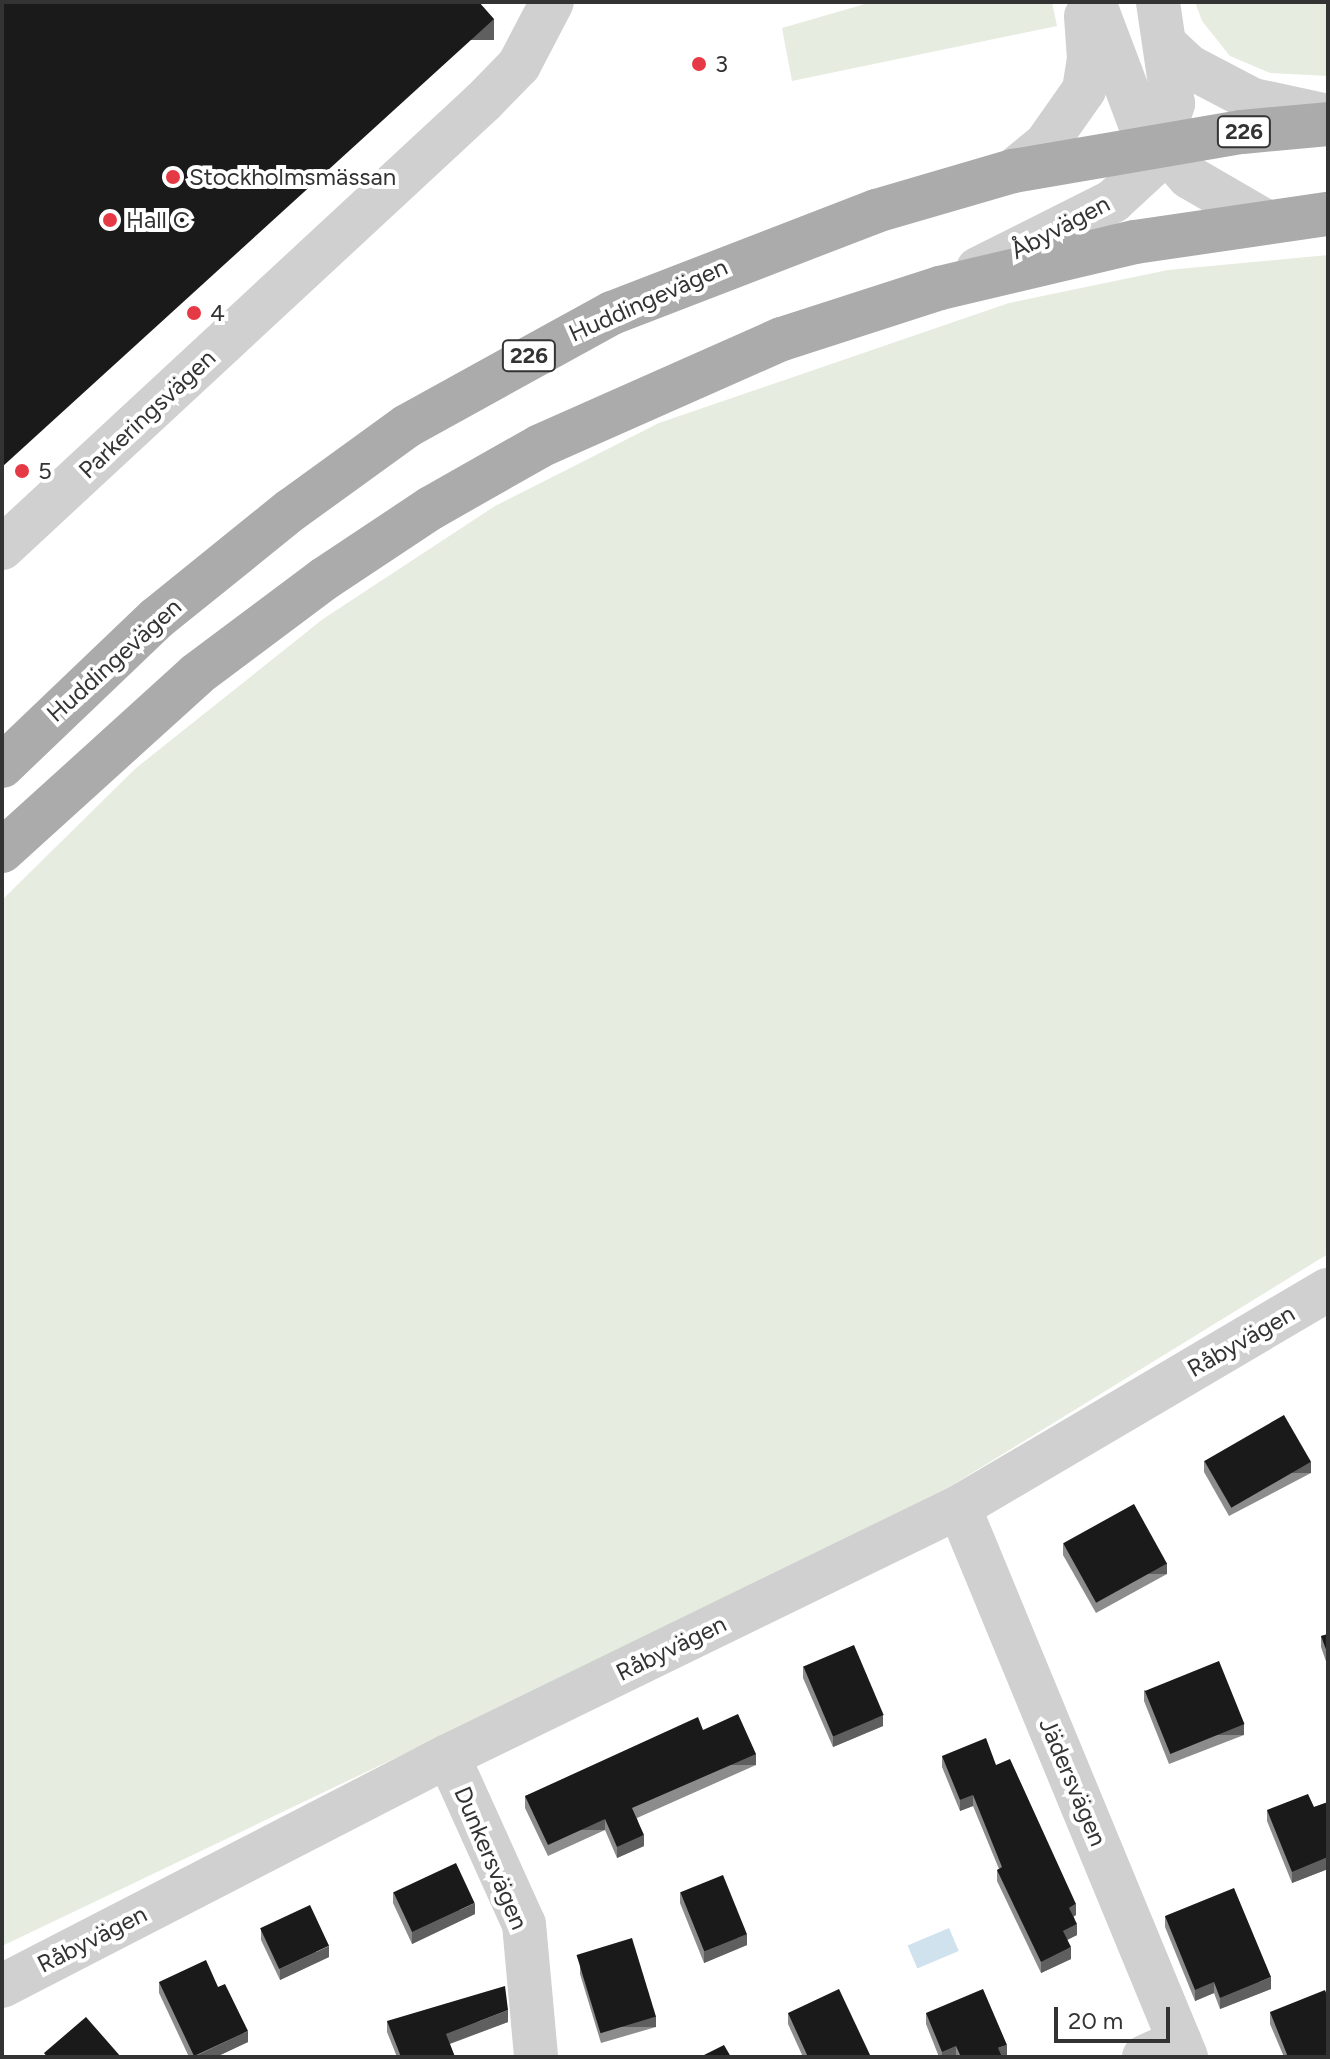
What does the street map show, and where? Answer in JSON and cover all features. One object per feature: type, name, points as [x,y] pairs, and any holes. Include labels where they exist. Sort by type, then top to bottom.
[{"type":"main road","name":"Huddingevägen","points":[[2,766],[157,618],[291,510],[407,426],[500,371],[612,313],[727,264],[876,211],[1013,171],[1161,145],[1328,124]]},
{"type":"main road","points":[[2,851],[197,674],[324,579],[431,508],[540,446],[658,391],[782,339],[940,288],[1135,242],[1328,214]]},
{"type":"street","name":"Parkeringsvägen","points":[[2,548],[483,102],[519,65],[552,2]]},
{"type":"street","points":[[1013,171],[1046,144],[1084,90],[1089,59],[1085,2]]},
{"type":"street","points":[[1094,2],[1139,121],[1189,177],[1216,196],[1265,221]]},
{"type":"street","name":"Åbyvägen","points":[[940,288],[1113,201],[1152,165],[1173,104],[1158,2]]},
{"type":"street","points":[[1166,45],[1190,67],[1253,100],[1328,116]]},
{"type":"street","name":"Råbyvägen","points":[[2,1986],[448,1756],[959,1507],[1328,1290]]},
{"type":"street","name":"Jädersvägen","points":[[959,1507],[1170,2052]]},
{"type":"street","name":"Dunkersvägen","points":[[448,1756],[524,1924],[536,2057]]},
{"type":"shaded area","points":[[872,2],[1052,2],[1057,26],[792,81],[782,28]]},
{"type":"shaded area","points":[[1195,2],[1328,2],[1328,76],[1270,73],[1230,56],[1202,21]]},
{"type":"shaded area","points":[[1328,255],[1328,1254],[902,1516],[2,1946],[2,900],[136,768],[323,619],[495,506],[659,423],[1009,303],[1168,270]]},
{"type":"water","points":[[949,1928],[959,1951],[917,1969],[908,1946]]},
{"type":"building","name":"Stockholmsmässan","points":[[2,2],[479,2],[494,19],[2,467]]},
{"type":"building","points":[[1284,1415],[1311,1462],[1231,1508],[1204,1461]]},
{"type":"building","points":[[1134,1504],[1167,1563],[1096,1603],[1063,1543]]},
{"type":"building","points":[[1328,1634],[1328,1655],[1321,1636]]},
{"type":"building","points":[[854,1645],[884,1715],[833,1736],[803,1666]]},
{"type":"building","points":[[1219,1661],[1244,1724],[1170,1754],[1145,1691]]},
{"type":"building","points":[[738,1714],[756,1754],[632,1808],[644,1835],[617,1847],[605,1819],[548,1845],[525,1796],[698,1717],[703,1730]]},
{"type":"building","points":[[986,1738],[996,1765],[1010,1759],[1076,1904],[1069,1908],[1077,1924],[1063,1931],[1071,1947],[1041,1962],[997,1870],[1002,1867],[973,1795],[960,1800],[942,1756]]},
{"type":"building","points":[[1308,1794],[1314,1807],[1328,1802],[1328,1857],[1292,1872],[1267,1810]]},
{"type":"building","points":[[456,1863],[475,1903],[412,1932],[393,1892]]},
{"type":"building","points":[[723,1875],[747,1934],[704,1952],[680,1892]]},
{"type":"building","points":[[1234,1888],[1271,1977],[1220,1998],[1214,1982],[1195,1990],[1165,1916]]},
{"type":"building","points":[[310,1905],[329,1946],[279,1969],[260,1928]]},
{"type":"building","points":[[632,1938],[656,2016],[601,2033],[577,1955]]},
{"type":"building","points":[[206,1960],[218,1987],[225,1984],[248,2031],[194,2056],[159,1982]]},
{"type":"building","points":[[505,1986],[508,2010],[446,2034],[455,2057],[401,2057],[387,2021]]},
{"type":"building","points":[[839,1989],[871,2057],[808,2057],[788,2013]]},
{"type":"building","points":[[983,1989],[1007,2045],[998,2048],[1002,2057],[961,2057],[956,2046],[942,2052],[926,2013]]},
{"type":"building","points":[[1325,1990],[1328,1998],[1328,2057],[1288,2057],[1270,2012]]},
{"type":"building","points":[[86,2017],[121,2057],[47,2057],[44,2053]]},
{"type":"building","points":[[724,2045],[731,2057],[700,2057]]},
{"type":"place","name":"3","points":[[699,64]]},
{"type":"place","name":"Stockholmsmässan","points":[[173,177]]},
{"type":"place","name":"Hall C","points":[[110,220]]},
{"type":"place","name":"4","points":[[194,313]]},
{"type":"place","name":"5","points":[[22,471]]}]
